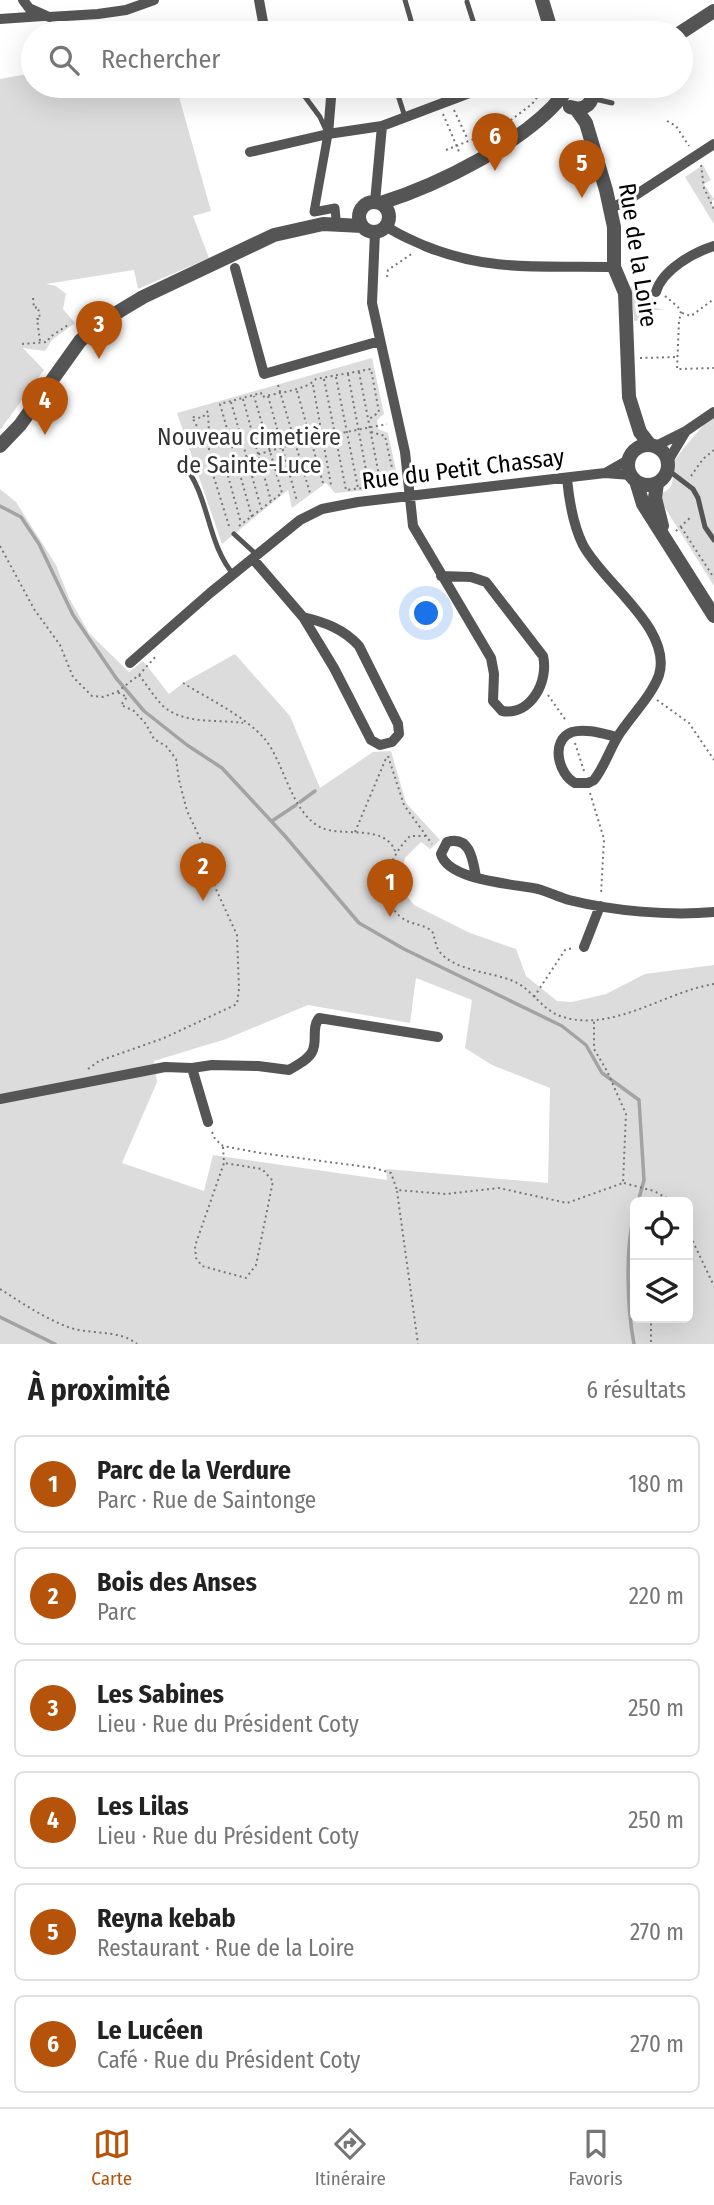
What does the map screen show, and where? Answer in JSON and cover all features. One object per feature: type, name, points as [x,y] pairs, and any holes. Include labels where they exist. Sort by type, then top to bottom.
[{"type":"street","points":[[23,0],[29,8],[45,16]]},
{"type":"street","points":[[0,19],[98,14],[126,10],[154,0]]},
{"type":"street","points":[[259,0],[263,21]]},
{"type":"street","points":[[542,0],[548,21]]},
{"type":"street","points":[[693,25],[714,11]]},
{"type":"street","points":[[330,222],[335,208],[314,212],[328,134],[331,98]]},
{"type":"street","points":[[250,152],[328,134],[382,126],[453,98]]},
{"type":"street","points":[[0,446],[20,425],[80,341],[97,326],[143,297],[292,229],[375,216],[407,193],[477,160],[573,98]]},
{"type":"street","name":"Rue de la Loire","points":[[577,98],[602,171],[614,237],[614,267],[625,293],[629,397],[627,414],[632,467],[643,504],[714,616]]},
{"type":"street","points":[[382,126],[372,303],[405,452],[413,526],[441,576],[491,658],[494,674],[493,701],[502,711],[522,708],[540,688],[545,665],[543,656],[486,582],[471,577],[441,576]]},
{"type":"street","points":[[610,208],[625,202],[714,144]]},
{"type":"street","points":[[375,216],[418,243],[456,257],[486,264],[614,267]]},
{"type":"street","points":[[656,292],[664,276],[698,252],[714,246]]},
{"type":"street","points":[[235,268],[264,374],[380,341]]},
{"type":"street","name":"Rue de la Loire","points":[[629,397],[640,432],[653,446]]},
{"type":"street","points":[[686,430],[657,483],[649,485],[632,467],[640,446],[653,446],[714,412]]},
{"type":"street","points":[[653,446],[665,454],[668,465]]},
{"type":"street","name":"Rue du Petit Chassay","points":[[130,663],[300,520],[322,509],[359,502],[605,473],[632,467]]},
{"type":"street","points":[[567,478],[574,521],[583,546],[651,630],[658,643],[660,672],[617,737],[598,775],[591,782],[575,783],[562,771],[559,752],[563,740],[571,733],[586,731],[617,737]]},
{"type":"street","name":"Rue de la Loire","points":[[657,483],[655,498],[666,538]]},
{"type":"street","points":[[256,557],[303,617],[334,668],[370,740],[387,750],[399,734],[398,724],[359,646],[352,638],[330,625],[303,617]]},
{"type":"street","points":[[476,877],[472,855],[461,842],[452,841],[443,846],[443,859],[450,866],[476,877],[502,885],[538,889],[600,906],[685,913],[714,912]]},
{"type":"street","points":[[584,947],[600,906]]},
{"type":"street","points":[[0,1099],[165,1067],[258,1066],[289,1070],[306,1060],[313,1051],[314,1024],[318,1018],[438,1037]]},
{"type":"street","points":[[192,1068],[208,1122]]},
{"type":"lane","points":[[405,0],[411,21]]},
{"type":"lane","points":[[467,2],[473,21]]},
{"type":"lane","points":[[306,98],[328,134]]},
{"type":"lane","points":[[399,98],[405,117]]},
{"type":"lane","points":[[586,98],[612,103]]},
{"type":"lane","points":[[182,463],[192,474],[223,560],[234,575]]},
{"type":"lane","points":[[668,465],[693,489],[705,527],[714,540]]},
{"type":"lane","points":[[234,533],[256,557]]},
{"type":"path","points":[[446,150],[499,129],[537,98]]},
{"type":"path","points":[[444,101],[468,141]]},
{"type":"path","points":[[444,101],[459,152]]},
{"type":"path","points":[[667,121],[676,126],[692,149]]},
{"type":"path","points":[[700,164],[704,188],[714,209]]},
{"type":"path","points":[[387,277],[388,270],[413,254],[418,243]]},
{"type":"path","points":[[630,281],[633,285],[654,276],[664,276]]},
{"type":"path","points":[[656,292],[671,299],[681,313],[691,316],[714,299]]},
{"type":"path","points":[[33,298],[34,308],[38,307],[40,319],[37,319],[40,342]]},
{"type":"path","points":[[681,313],[677,369],[714,368]]},
{"type":"path","points":[[22,344],[47,342],[68,325]]},
{"type":"path","points":[[628,358],[677,357]]},
{"type":"path","points":[[252,517],[220,404],[261,393],[262,397],[296,390],[312,384],[316,379],[371,369],[379,412],[368,420]]},
{"type":"path","points":[[359,371],[381,486]]},
{"type":"path","points":[[347,373],[369,487]]},
{"type":"path","points":[[336,376],[358,488]]},
{"type":"path","points":[[324,378],[346,490],[388,485],[394,477],[385,436],[371,432]]},
{"type":"path","points":[[312,384],[331,485]]},
{"type":"path","points":[[278,386],[310,493]]},
{"type":"path","points":[[296,390],[323,483]]},
{"type":"path","points":[[206,439],[201,435],[192,416],[202,418],[208,411],[209,432],[206,439],[226,521],[234,533],[282,493],[254,395]]},
{"type":"path","points":[[267,395],[298,501]]},
{"type":"path","points":[[243,398],[271,501]]},
{"type":"path","points":[[231,401],[261,509]]},
{"type":"path","points":[[213,467],[311,439],[398,422]]},
{"type":"path","points":[[688,479],[703,459],[714,450]]},
{"type":"path","points":[[225,464],[241,525]]},
{"type":"path","points":[[666,538],[701,508]]},
{"type":"path","points":[[681,527],[714,578]]},
{"type":"path","points":[[0,546],[34,609],[60,645],[73,677],[92,696],[103,697],[117,692],[139,675],[159,653]]},
{"type":"path","points":[[139,675],[160,704],[174,713],[203,720],[244,723]]},
{"type":"path","points":[[183,683],[257,732],[270,747],[297,802],[309,819],[321,828],[331,831],[354,832],[386,839],[395,852]]},
{"type":"path","points":[[89,1082],[88,1069],[99,1061],[164,1038],[237,1004],[239,989],[237,935],[215,887],[208,855],[187,811],[176,758],[166,746],[154,739],[146,724],[134,711],[121,705],[127,697],[117,692]]},
{"type":"path","points":[[648,693],[689,723],[714,760]]},
{"type":"path","points":[[354,832],[387,750]]},
{"type":"path","points":[[387,750],[404,805],[443,859]]},
{"type":"path","points":[[426,836],[410,836],[395,852],[388,870],[387,895],[397,914],[410,923],[432,931],[440,951],[452,960],[482,973],[515,981],[559,1016],[594,1021],[633,1012],[676,993],[714,984]]},
{"type":"path","points":[[534,998],[565,950],[584,947]]},
{"type":"path","points":[[594,1021],[594,1049],[626,1114],[623,1183]]},
{"type":"path","points":[[208,1122],[215,1139],[223,1146],[374,1168],[391,1173],[397,1190],[418,1344]]},
{"type":"path","points":[[223,1146],[225,1163],[195,1246],[196,1258],[202,1266],[246,1278],[256,1265],[273,1181],[262,1169],[225,1163]]},
{"type":"path","points":[[397,1190],[446,1194],[499,1188],[567,1203],[623,1183],[663,1197]]},
{"type":"path","points":[[693,1242],[714,1286]]},
{"type":"path","points":[[0,1289],[34,1311],[69,1328],[122,1336],[137,1344]]},
{"type":"path","points":[[651,1323],[651,1344]]},
{"type":"green space","points":[[21,75],[21,98],[179,98],[211,211],[193,216],[209,258],[138,289],[134,270],[46,284],[56,286],[66,294],[63,309],[75,323],[52,340],[45,351],[23,348],[44,370],[0,430],[0,79]]},
{"type":"green space","points":[[703,165],[711,180],[704,184],[714,199],[711,202],[714,208],[714,224],[685,177]]},
{"type":"green space","points":[[652,277],[640,288],[640,293],[647,306],[664,310],[641,310],[640,321],[634,321],[631,287]]},
{"type":"green space","name":"Nouveau cimetière de Sainte-Luce","points":[[372,358],[384,414],[377,420],[378,429],[388,433],[398,480],[389,488],[335,493],[326,483],[292,508],[288,490],[222,544],[177,413]]},
{"type":"green space","points":[[714,417],[714,586],[662,503],[662,493],[672,485],[675,460],[709,419]]},
{"type":"green space","points":[[0,489],[16,502],[56,565],[69,598],[89,633],[129,672],[143,661],[169,694],[183,683],[235,654],[290,716],[320,788],[373,752],[391,751],[406,803],[440,840],[430,849],[421,842],[405,858],[402,874],[404,892],[414,905],[470,933],[516,949],[526,976],[557,1001],[572,1002],[606,994],[645,974],[714,965],[714,1344],[0,1344]],"holes":[[[416,978],[472,1000],[465,1048],[492,1065],[550,1088],[548,1183],[386,1169],[387,1180],[213,1155],[204,1191],[122,1163],[157,1082],[154,1061],[226,1039],[308,1005],[410,1023]]]},
{"type":"waterway","points":[[0,506],[21,517],[39,544],[73,615],[116,678],[144,711],[222,768],[285,836],[359,923],[404,949],[562,1026],[586,1045],[602,1073],[639,1100],[644,1180],[639,1197]]},
{"type":"waterway","points":[[300,802],[315,791]]},
{"type":"waterway","points":[[272,821],[296,805]]},
{"type":"waterway","points":[[630,1241],[628,1277],[634,1344]]},
{"type":"waterway","points":[[0,1317],[55,1344]]},
{"type":"place","name":"Le Lucéen","points":[[495,171]]},
{"type":"place","name":"Reyna kebab","points":[[582,198]]},
{"type":"place","name":"Les Sabines","points":[[99,359]]},
{"type":"place","name":"Les Lilas","points":[[45,435]]},
{"type":"place","name":"Bois des Anses","points":[[203,901]]},
{"type":"place","name":"Parc de la Verdure","points":[[390,917]]}]
